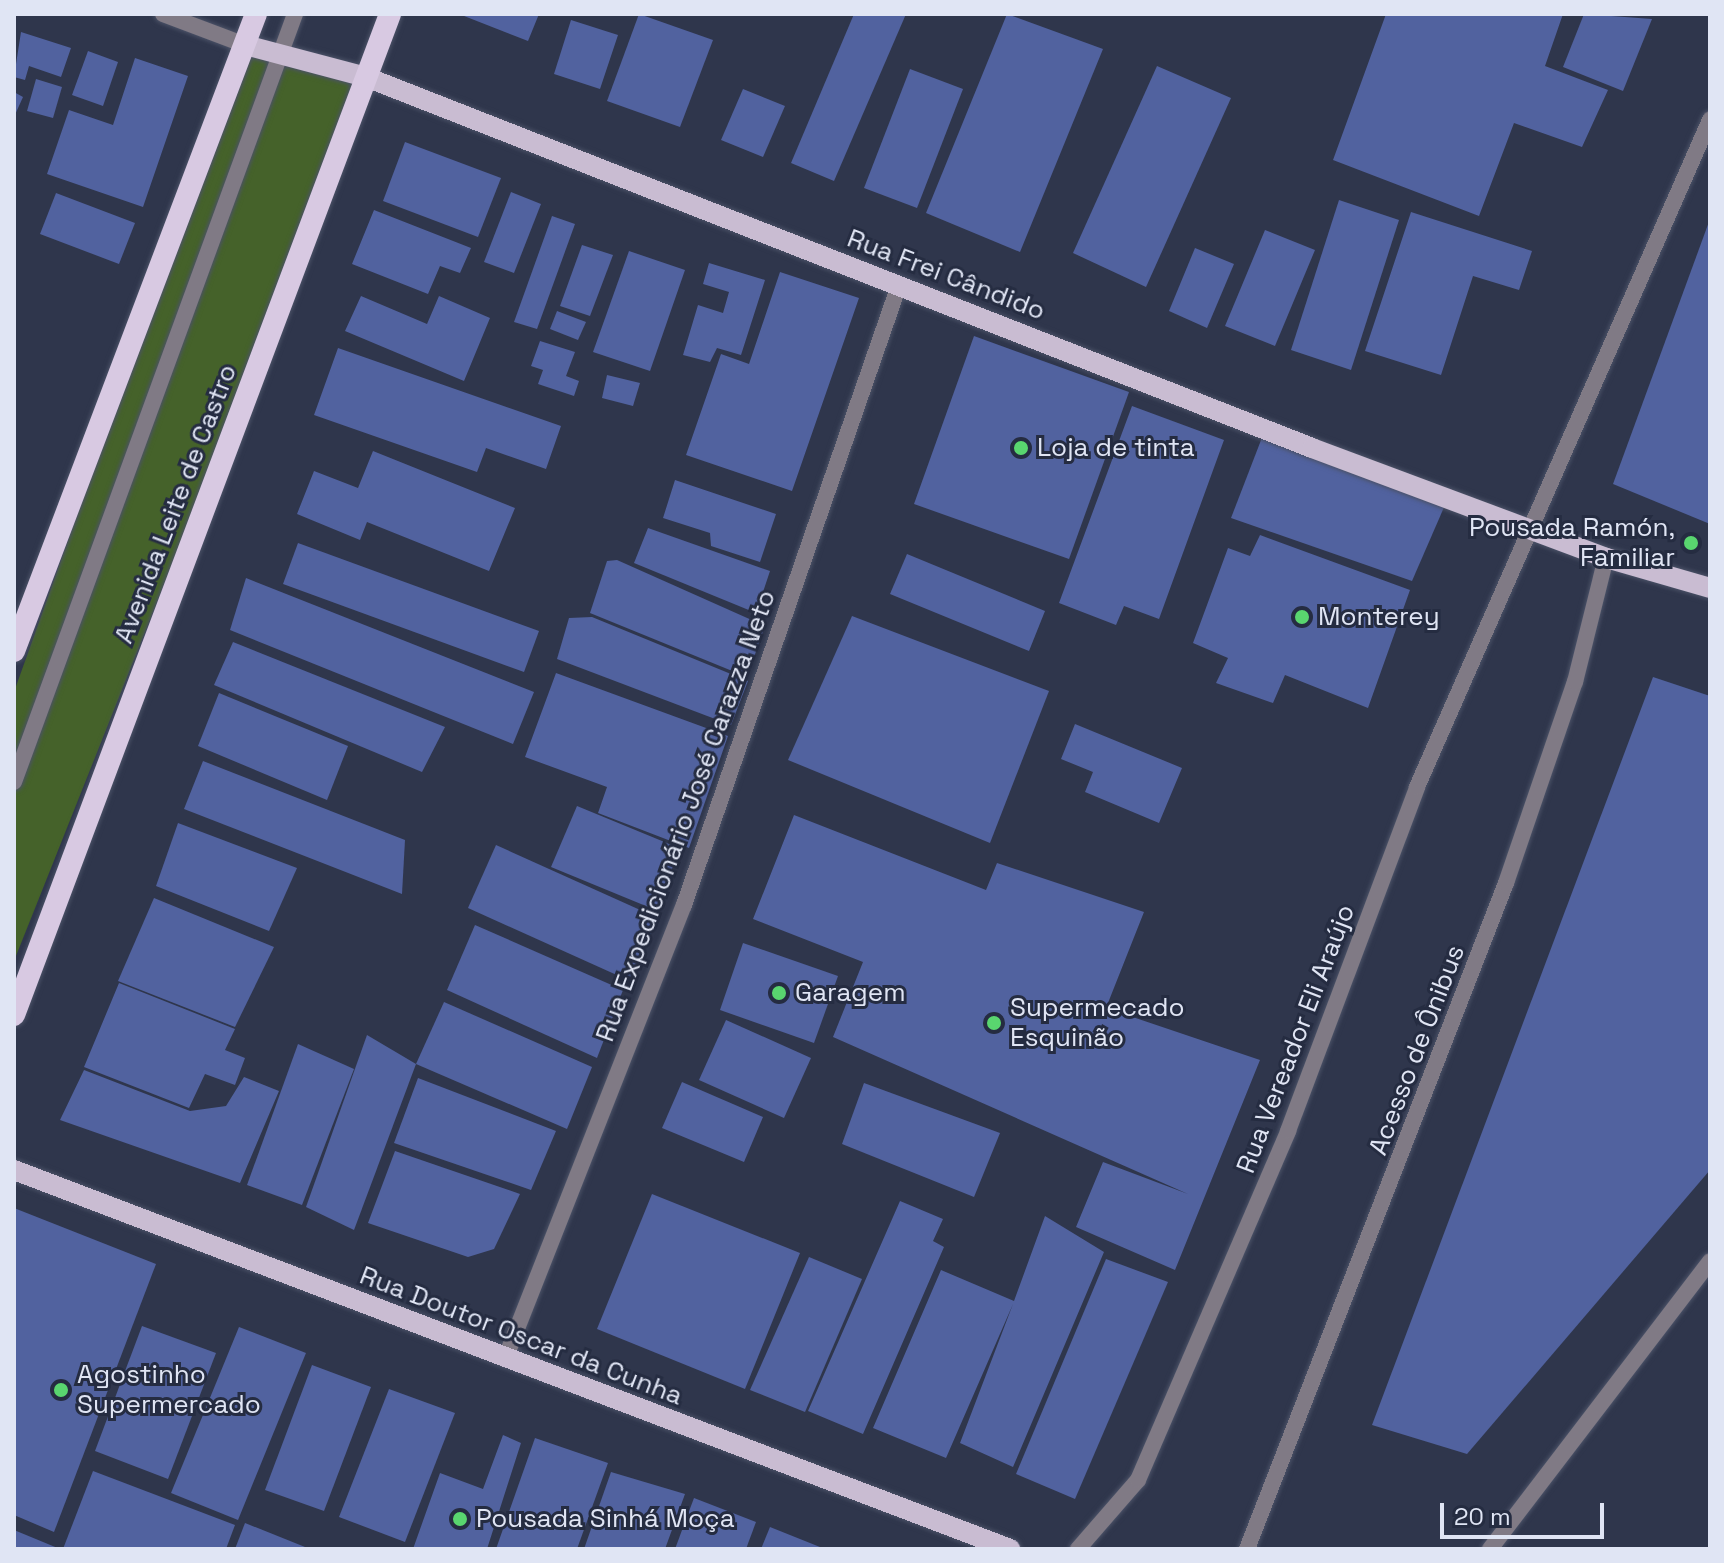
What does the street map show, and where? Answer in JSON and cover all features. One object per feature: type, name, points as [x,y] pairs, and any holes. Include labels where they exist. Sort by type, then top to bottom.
[{"type":"highway","points":[[14,651],[256,14]]},
{"type":"highway","name":"Avenida Leite de Castro","points":[[14,1015],[390,14]]},
{"type":"main road","name":"Rua Frei Cândido","points":[[245,45],[282,50],[366,77],[1531,530],[1606,558],[1710,588]]},
{"type":"main road","name":"Rua Doutor Oscar da Cunha","points":[[14,1170],[1010,1549]]},
{"type":"street","name":"Rua Frei Cândido","points":[[163,14],[245,45]]},
{"type":"street","points":[[14,782],[295,14]]},
{"type":"street","name":"Rua Vereador Eli Araújo","points":[[1078,1549],[1138,1480],[1288,1131],[1417,787],[1710,120]]},
{"type":"street","name":"Rua Expedicionário José Carazza Neto","points":[[505,1359],[684,905],[899,285]]},
{"type":"street","name":"Acesso de Ônibus","points":[[1247,1549],[1506,883],[1575,682],[1606,558]]},
{"type":"street","points":[[1490,1549],[1710,1261]]},
{"type":"green space","points":[[245,45],[366,77],[14,961],[14,692]]},
{"type":"building","points":[[459,14],[539,14],[528,41]]},
{"type":"building","points":[[639,14],[713,40],[680,127],[607,101]]},
{"type":"building","points":[[854,14],[906,14],[834,181],[791,163]]},
{"type":"building","points":[[1007,14],[1103,49],[1020,252],[926,213]]},
{"type":"building","points":[[1386,14],[1563,14],[1545,66],[1608,90],[1582,147],[1514,123],[1479,216],[1333,160]]},
{"type":"building","points":[[1584,14],[1652,19],[1623,91],[1563,67]]},
{"type":"building","points":[[571,20],[618,35],[600,89],[554,74]]},
{"type":"building","points":[[21,32],[71,48],[61,77],[29,66],[25,80],[14,77]]},
{"type":"building","points":[[88,51],[118,62],[103,106],[72,95]]},
{"type":"building","points":[[135,58],[188,76],[143,207],[47,174],[69,110],[113,125]]},
{"type":"building","points":[[1157,66],[1231,98],[1146,287],[1073,253]]},
{"type":"building","points":[[910,69],[963,89],[917,208],[864,188]]},
{"type":"building","points":[[36,79],[62,87],[53,118],[27,111]]},
{"type":"building","points":[[743,89],[785,106],[763,157],[721,140]]},
{"type":"building","points":[[14,92],[23,97],[14,117]]},
{"type":"building","points":[[405,142],[501,178],[478,237],[383,201]]},
{"type":"building","points":[[511,192],[541,204],[514,273],[484,262]]},
{"type":"building","points":[[56,193],[135,223],[119,264],[40,234]]},
{"type":"building","points":[[1339,200],[1399,220],[1351,370],[1291,350]]},
{"type":"building","points":[[374,210],[471,248],[460,273],[440,266],[428,294],[352,264]]},
{"type":"building","points":[[1411,212],[1532,251],[1519,290],[1473,276],[1441,375],[1365,351]]},
{"type":"building","points":[[552,216],[575,224],[537,329],[514,322]]},
{"type":"building","points":[[1710,219],[1710,524],[1613,484]]},
{"type":"building","points":[[1265,230],[1315,250],[1275,346],[1225,326]]},
{"type":"building","points":[[582,245],[613,255],[590,316],[560,306]]},
{"type":"building","points":[[1195,248],[1234,264],[1207,328],[1169,311]]},
{"type":"building","points":[[629,251],[685,270],[650,371],[593,352]]},
{"type":"building","points":[[709,263],[765,280],[741,355],[717,348],[710,362],[683,355],[698,305],[723,313],[729,292],[703,284]]},
{"type":"building","points":[[780,272],[859,298],[792,491],[686,455],[721,354],[749,364]]},
{"type":"building","points":[[361,296],[427,324],[439,296],[490,318],[464,381],[345,331]]},
{"type":"building","points":[[557,311],[586,322],[578,340],[550,329]]},
{"type":"building","name":"Loja de tinta","points":[[974,336],[1129,392],[1069,559],[914,504]]},
{"type":"building","points":[[540,341],[575,352],[566,376],[579,381],[574,396],[538,384],[543,370],[531,366]]},
{"type":"building","points":[[338,348],[561,426],[546,469],[486,448],[477,472],[314,415]]},
{"type":"building","points":[[607,375],[640,383],[633,406],[602,398]]},
{"type":"building","points":[[1132,406],[1224,440],[1159,619],[1124,606],[1116,625],[1059,603]]},
{"type":"building","points":[[1263,435],[1445,505],[1412,581],[1231,518]]},
{"type":"building","points":[[373,451],[515,508],[489,571],[367,522],[360,540],[297,514],[314,471],[358,488]]},
{"type":"building","points":[[675,480],[776,514],[760,562],[711,546],[710,533],[663,518]]},
{"type":"building","points":[[648,528],[770,571],[756,613],[634,563]]},
{"type":"building","name":"Monterey","points":[[1260,535],[1410,590],[1368,708],[1285,675],[1273,703],[1216,683],[1228,658],[1193,643],[1228,548],[1250,556]]},
{"type":"building","points":[[298,543],[539,631],[524,672],[283,584]]},
{"type":"building","points":[[907,554],[1045,611],[1029,651],[890,594]]},
{"type":"building","points":[[617,560],[765,626],[747,677],[590,613],[607,561]]},
{"type":"building","points":[[246,578],[534,692],[513,744],[230,630]]},
{"type":"building","points":[[852,616],[1049,691],[990,843],[788,760]]},
{"type":"building","points":[[592,617],[748,681],[731,725],[557,659],[569,618]]},
{"type":"building","points":[[233,642],[445,727],[422,772],[214,685]]},
{"type":"building","points":[[556,673],[728,736],[689,848],[598,813],[607,787],[525,757]]},
{"type":"building","points":[[1653,677],[1710,696],[1710,1170],[1467,1454],[1372,1425]]},
{"type":"building","points":[[219,693],[348,746],[327,800],[198,746]]},
{"type":"building","points":[[1075,724],[1182,768],[1159,823],[1085,792],[1093,772],[1061,759]]},
{"type":"building","points":[[203,761],[405,840],[402,894],[184,809]]},
{"type":"building","points":[[577,806],[679,848],[658,911],[551,867]]},
{"type":"building","name":"Supermecado Esquinão","points":[[794,815],[986,890],[997,863],[1144,912],[1106,1008],[1260,1060],[1175,1270],[1076,1227],[1103,1162],[1188,1194],[833,1037],[863,962],[753,919]]},
{"type":"building","points":[[178,823],[297,868],[269,931],[156,886]]},
{"type":"building","points":[[496,845],[658,918],[630,981],[468,908]]},
{"type":"building","points":[[154,898],[274,947],[235,1027],[118,981]]},
{"type":"building","points":[[475,925],[623,990],[597,1058],[447,990]]},
{"type":"building","name":"Garagem","points":[[743,943],[838,976],[814,1043],[720,1010]]},
{"type":"building","points":[[119,983],[235,1029],[225,1050],[245,1058],[235,1085],[205,1074],[189,1108],[84,1067]]},
{"type":"building","points":[[444,1002],[592,1067],[567,1129],[416,1064]]},
{"type":"building","points":[[726,1020],[811,1058],[784,1118],[699,1080]]},
{"type":"building","points":[[367,1035],[416,1064],[354,1230],[306,1207]]},
{"type":"building","points":[[298,1044],[354,1069],[302,1205],[247,1185]]},
{"type":"building","points":[[84,1070],[190,1111],[226,1106],[244,1077],[279,1091],[240,1183],[60,1120]]},
{"type":"building","points":[[418,1078],[556,1131],[531,1190],[394,1143]]},
{"type":"building","points":[[682,1082],[763,1117],[744,1162],[662,1128]]},
{"type":"building","points":[[864,1083],[1000,1133],[974,1197],[842,1144]]},
{"type":"building","points":[[395,1151],[520,1194],[494,1249],[468,1257],[368,1223]]},
{"type":"building","points":[[652,1194],[800,1253],[745,1389],[597,1329]]},
{"type":"building","points":[[900,1201],[943,1219],[933,1241],[944,1247],[863,1434],[808,1411]]},
{"type":"building","name":"Agostinho Supermercado","points":[[14,1208],[156,1264],[54,1532],[14,1515]]},
{"type":"building","points":[[1045,1216],[1104,1252],[1013,1467],[960,1443],[1013,1304],[946,1458],[873,1428],[941,1270],[1014,1301]]},
{"type":"building","points":[[809,1257],[862,1279],[805,1412],[750,1390]]},
{"type":"building","points":[[1106,1259],[1168,1282],[1075,1499],[1016,1474]]},
{"type":"building","points":[[142,1326],[216,1353],[168,1479],[95,1451]]},
{"type":"building","points":[[239,1327],[306,1353],[238,1520],[171,1493]]},
{"type":"building","points":[[312,1365],[371,1387],[324,1511],[265,1490]]},
{"type":"building","points":[[389,1389],[455,1413],[405,1542],[339,1517]]},
{"type":"building","name":"Pousada Sinhá Moça","points":[[503,1435],[521,1443],[487,1549],[413,1549],[440,1473],[483,1489]]},
{"type":"building","points":[[535,1438],[608,1463],[577,1549],[496,1549]]},
{"type":"building","points":[[93,1471],[235,1525],[226,1549],[63,1549]]},
{"type":"building","points":[[611,1472],[685,1494],[665,1549],[584,1549]]},
{"type":"building","points":[[694,1498],[756,1522],[746,1549],[675,1549]]},
{"type":"building","points":[[245,1523],[310,1549],[235,1549]]},
{"type":"building","points":[[770,1527],[825,1549],[761,1549]]},
{"type":"building","points":[[14,1530],[60,1549],[14,1549]]},
{"type":"place","name":"Loja de tinta","points":[[1021,448]]},
{"type":"place","name":"Pousada Ramón, Familiar","points":[[1691,543]]},
{"type":"place","name":"Monterey","points":[[1302,617]]},
{"type":"place","name":"Garagem","points":[[779,993]]},
{"type":"place","name":"Supermecado Esquinão","points":[[994,1023]]},
{"type":"place","name":"Agostinho Supermercado","points":[[61,1390]]},
{"type":"place","name":"Pousada Sinhá Moça","points":[[460,1519]]}]
